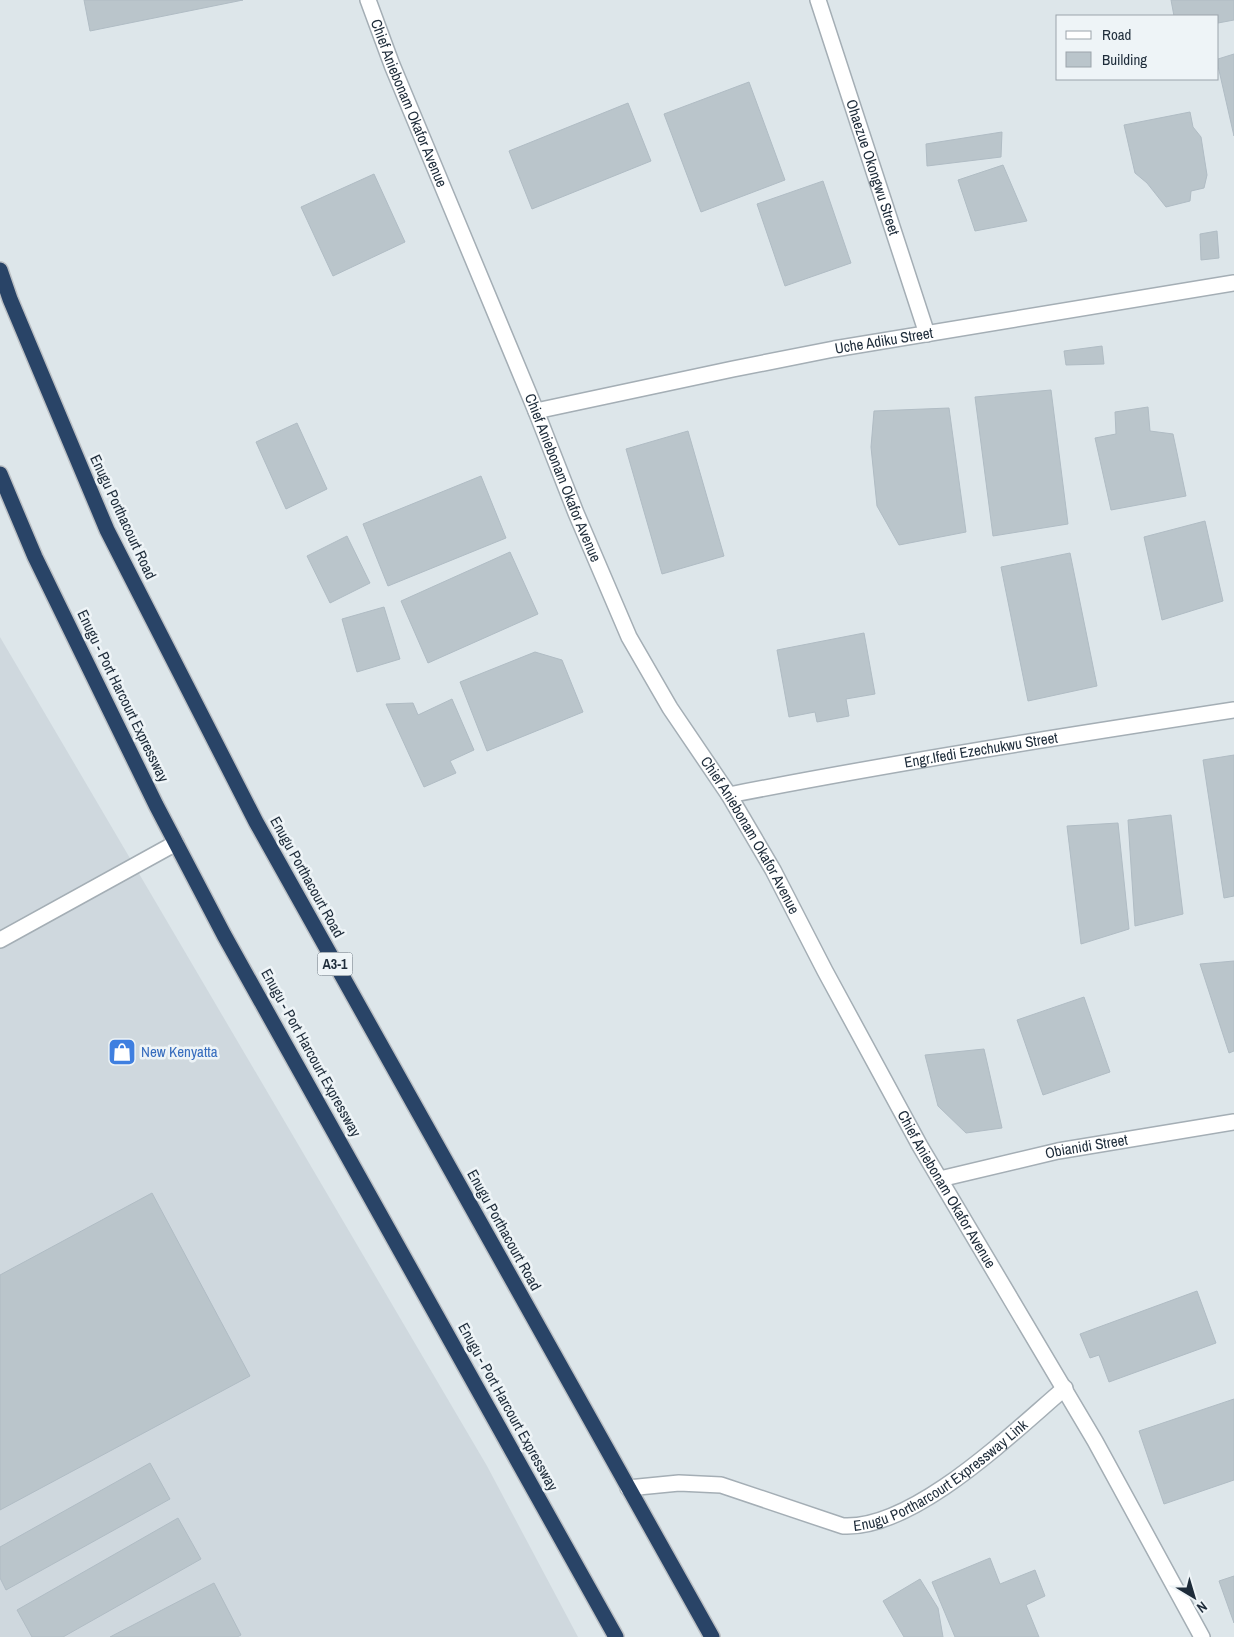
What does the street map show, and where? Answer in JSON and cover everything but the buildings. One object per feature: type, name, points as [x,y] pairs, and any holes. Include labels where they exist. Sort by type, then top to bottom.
[{"type":"highway","name":"Enugu Porthacourt Road","points":[[0,270],[10,299],[107,530],[256,822],[712,1637]]},
{"type":"highway","name":"Enugu - Port Harcourt Expressway","points":[[0,474],[36,557],[176,843],[224,935],[616,1637]]},
{"type":"street","name":"Chief Aniebonam Okafor Avenue","points":[[368,0],[392,65],[536,411],[576,514],[629,637],[670,708],[729,795],[773,870],[834,987],[940,1179],[1064,1388],[1202,1637]]},
{"type":"street","name":"Ohaezue Okongwu Street","points":[[818,0],[927,334]]},
{"type":"street","name":"Uche Adiku Street","points":[[536,411],[733,368],[834,349],[1234,283]]},
{"type":"street","name":"Engr.Ifedi Ezechukwu Street","points":[[729,795],[980,750],[1234,710]]},
{"type":"street","points":[[0,940],[176,843]]},
{"type":"street","name":"Obianidi Street","points":[[940,1179],[1058,1151],[1234,1122]]},
{"type":"street","name":"Enugu Portharcourt Expressway Link","points":[[628,1488],[679,1483],[721,1485],[843,1526],[863,1525],[893,1515],[940,1490],[975,1464],[1064,1388]]},
{"type":"shaded area","name":"New Kenyatta","points":[[0,637],[487,1466],[578,1637],[0,1637]]},
{"type":"place","name":"New Kenyatta","points":[[122,1052]]}]
